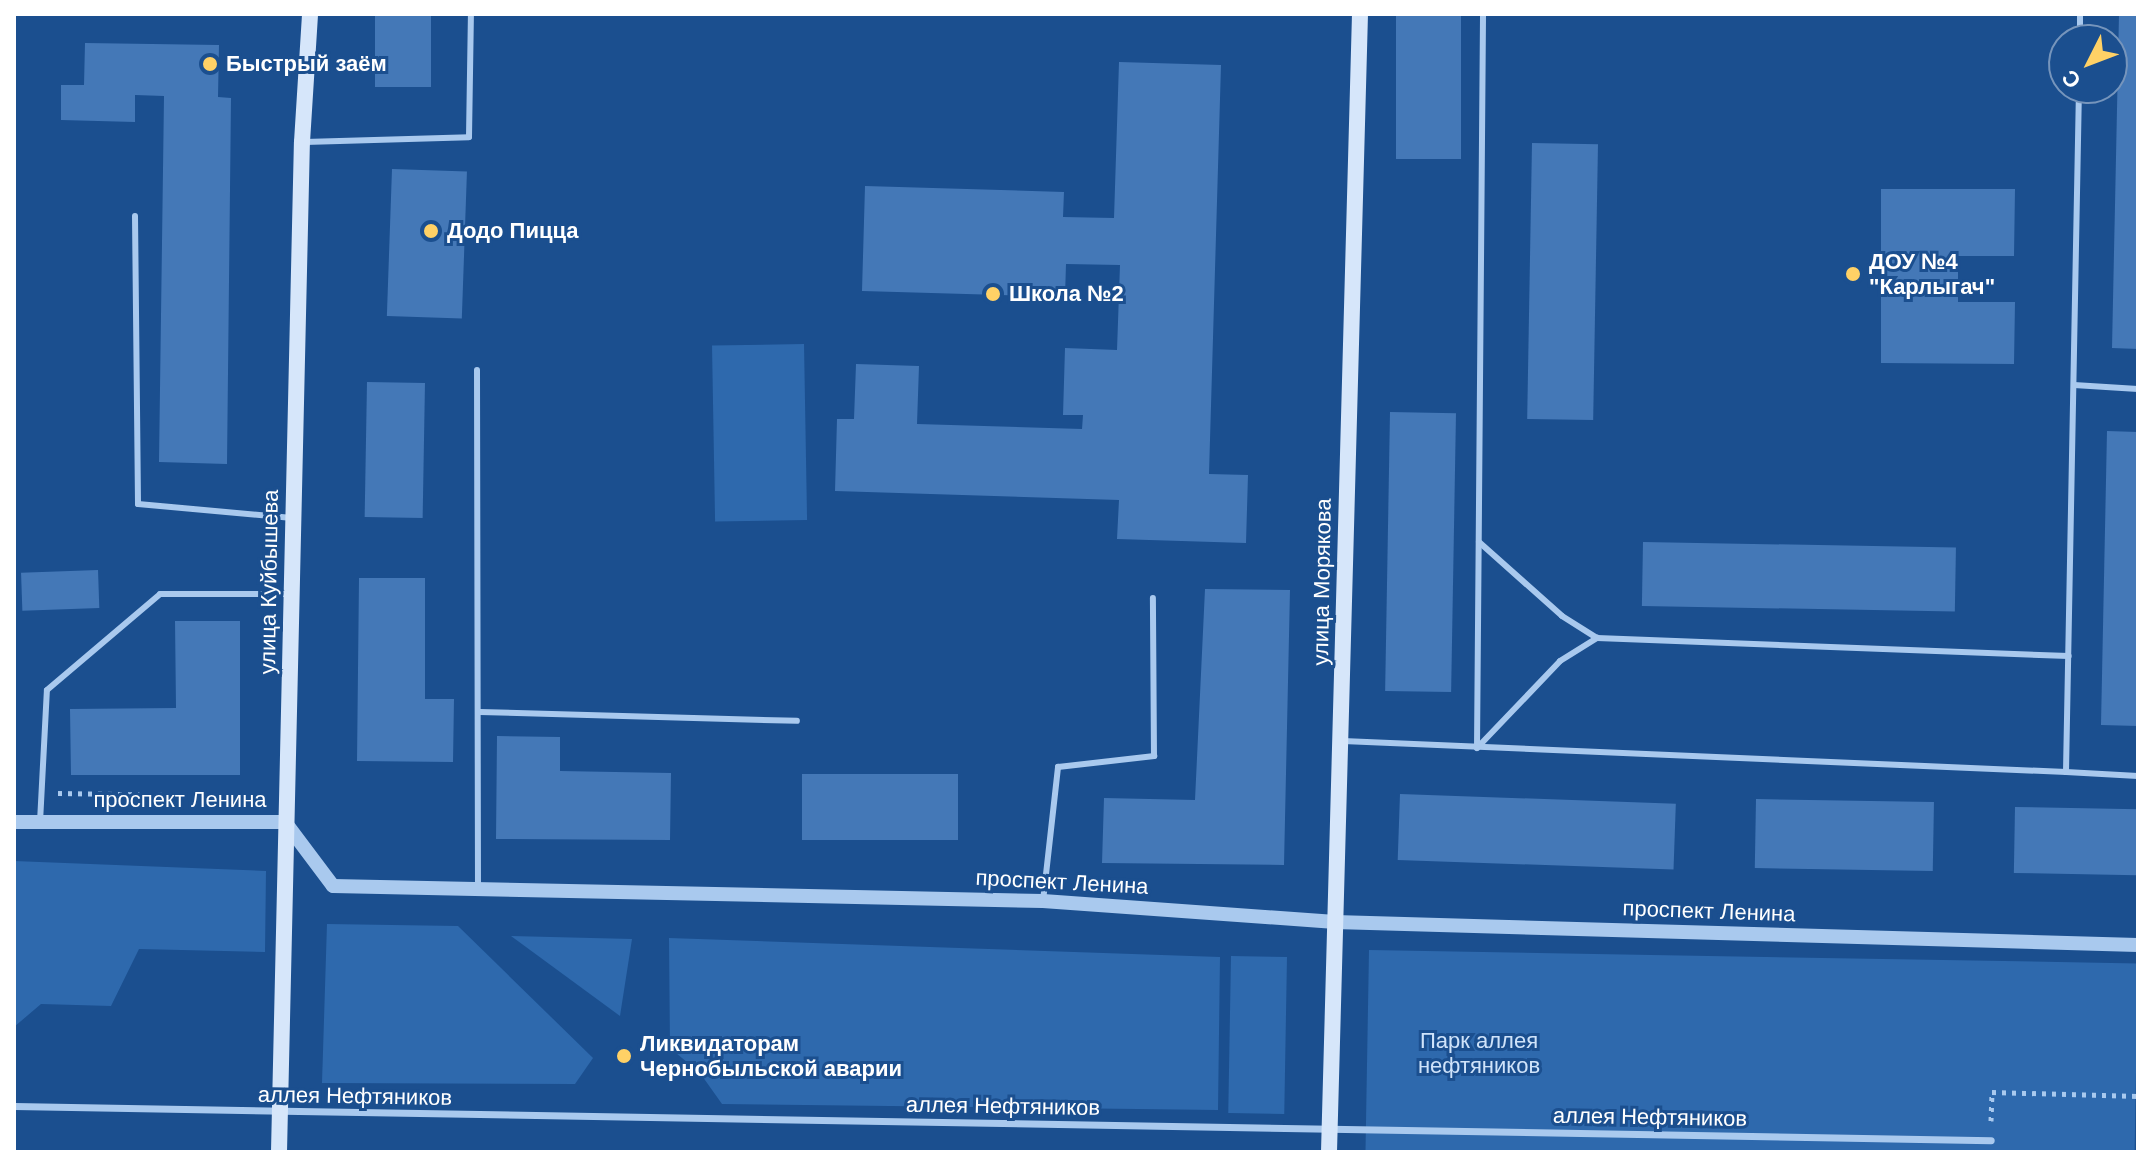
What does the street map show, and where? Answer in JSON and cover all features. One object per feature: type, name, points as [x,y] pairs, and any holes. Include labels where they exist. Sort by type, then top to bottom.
[{"type":"main road","name":"улица Куйбышева","points":[[279,1152],[302,142],[310,14]]},
{"type":"main road","name":"улица Морякова","points":[[1329,1152],[1360,14]]},
{"type":"street","name":"проспект Ленина","points":[[14,822],[285,822],[333,886],[478,886],[1043,901],[1335,922],[2138,945]]},
{"type":"street","name":"аллея Нефтяников","points":[[14,1106],[279,1113],[1991,1140]]},
{"type":"lane","points":[[302,142],[469,137],[471,14]]},
{"type":"lane","points":[[1477,748],[1483,14]]},
{"type":"lane","points":[[2066,772],[2079,104]]},
{"type":"lane","points":[[135,216],[138,504],[292,518]]},
{"type":"lane","points":[[477,370],[478,886]]},
{"type":"lane","points":[[2074,385],[2138,389]]},
{"type":"lane","points":[[1479,542],[1562,616],[1597,638],[2069,656]]},
{"type":"lane","points":[[40,822],[47,690],[160,594],[291,594]]},
{"type":"lane","points":[[1043,901],[1058,767],[1154,756],[1153,598]]},
{"type":"lane","points":[[1477,748],[1560,661],[1597,638]]},
{"type":"lane","points":[[480,712],[797,721]]},
{"type":"lane","points":[[1340,741],[2138,776]]},
{"type":"path","points":[[41,793],[194,795]]},
{"type":"path","points":[[1991,1140],[1992,1092],[2138,1096]]},
{"type":"green space","points":[[804,344],[807,520],[715,522],[712,346]]},
{"type":"green space","points":[[14,861],[266,871],[265,952],[139,949],[111,1006],[41,1004],[14,1027]]},
{"type":"green space","points":[[327,924],[458,926],[593,1058],[575,1084],[322,1083]]},
{"type":"green space","points":[[511,936],[632,939],[620,1016]]},
{"type":"green space","points":[[669,938],[1220,957],[1218,1110],[722,1104],[700,1073],[670,1048]]},
{"type":"green space","name":"Парк аллея нефтяников","points":[[1369,950],[2138,963],[2135,1152],[1365,1152]]},
{"type":"green space","points":[[1231,956],[1287,957],[1284,1114],[1228,1113]]},
{"type":"building","points":[[375,14],[431,14],[431,87],[375,87]]},
{"type":"building","points":[[1396,14],[1461,14],[1461,159],[1396,159]]},
{"type":"building","points":[[2119,14],[2138,14],[2138,349],[2112,348],[2117,104],[2128,104],[2128,24],[2119,24]]},
{"type":"building","points":[[85,43],[219,45],[218,97],[231,98],[227,464],[159,462],[164,96],[135,95],[135,122],[61,120],[61,85],[84,85]]},
{"type":"building","points":[[1119,62],[1221,65],[1209,474],[1248,475],[1246,543],[1117,539],[1119,500],[835,491],[837,419],[854,419],[856,364],[919,366],[917,424],[1082,429],[1083,415],[1063,415],[1065,348],[1117,350],[1120,265],[1066,264],[1065,297],[862,291],[865,186],[1064,192],[1063,217],[1114,218]]},
{"type":"building","points":[[1532,143],[1598,144],[1593,420],[1527,419]]},
{"type":"building","points":[[392,169],[467,172],[462,319],[387,316]]},
{"type":"building","points":[[1881,189],[2015,189],[2014,256],[1958,256],[1958,302],[2015,302],[2014,364],[1881,363]]},
{"type":"building","points":[[367,382],[425,383],[423,518],[365,517]]},
{"type":"building","points":[[1390,412],[1456,413],[1451,692],[1385,691]]},
{"type":"building","points":[[2107,431],[2138,432],[2138,726],[2101,725]]},
{"type":"building","points":[[1643,542],[1956,547],[1955,611],[1642,606]]},
{"type":"building","points":[[98,570],[99,608],[22,611],[21,573]]},
{"type":"building","points":[[359,578],[425,578],[425,699],[454,699],[453,762],[357,761]]},
{"type":"building","points":[[1205,589],[1290,590],[1284,865],[1102,863],[1104,798],[1195,800]]},
{"type":"building","points":[[175,621],[240,621],[240,775],[71,775],[70,709],[176,708]]},
{"type":"building","points":[[497,736],[560,737],[560,771],[671,773],[670,840],[496,839]]},
{"type":"building","points":[[802,774],[958,774],[958,840],[802,840]]},
{"type":"building","points":[[1400,794],[1676,804],[1674,870],[1398,860]]},
{"type":"building","points":[[1756,799],[1934,802],[1933,871],[1755,868]]},
{"type":"building","points":[[2015,807],[2138,809],[2137,875],[2014,873]]},
{"type":"place","name":"Быстрый заём","points":[[210,64]]},
{"type":"place","name":"Додо Пицца","points":[[431,231]]},
{"type":"place","name":"ДОУ №4 \"Карлыгач\"","points":[[1853,274]]},
{"type":"place","name":"Школа №2","points":[[993,294]]},
{"type":"place","name":"Ликвидаторам Чернобыльской аварии","points":[[624,1056]]}]
